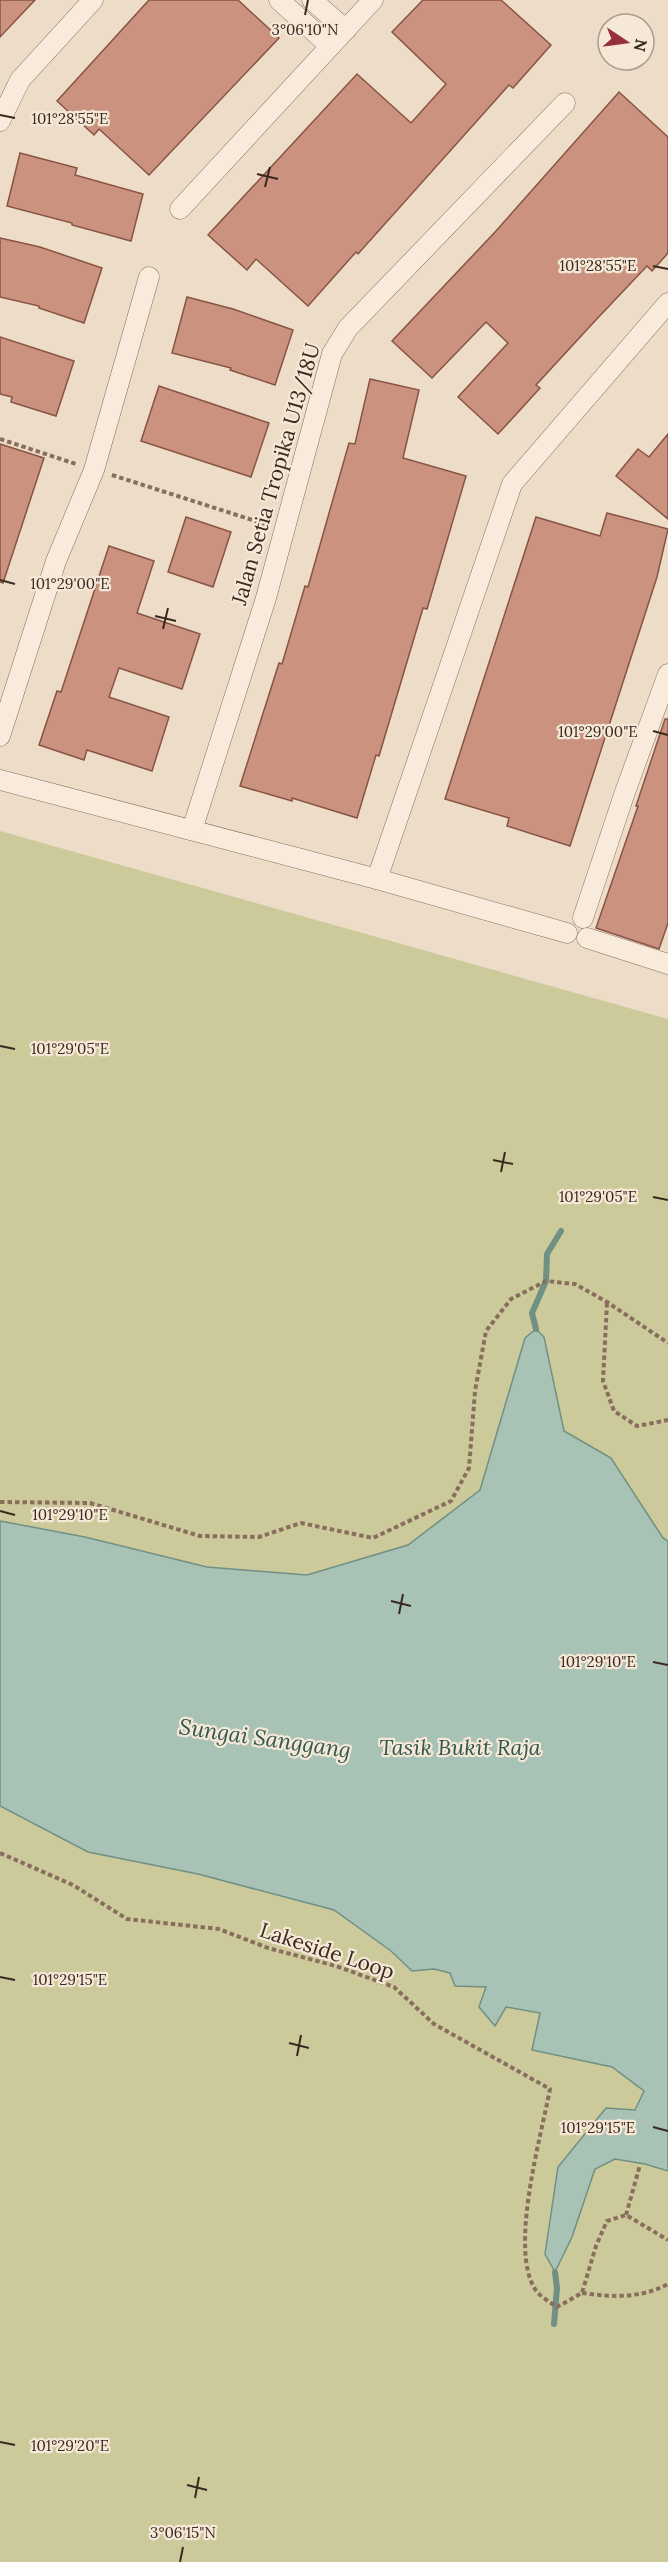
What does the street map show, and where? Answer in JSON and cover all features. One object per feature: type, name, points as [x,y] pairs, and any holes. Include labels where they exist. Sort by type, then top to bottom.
[{"type":"street","points":[[0,121],[20,80],[93,0]]},
{"type":"street","points":[[279,0],[330,46]]},
{"type":"street","points":[[312,0],[345,30]]},
{"type":"street","points":[[180,209],[374,0]]},
{"type":"street","name":"Jalan Setia Tropika U13/18U","points":[[192,830],[266,598],[332,354],[348,328],[565,103]]},
{"type":"street","points":[[0,735],[56,561],[94,470],[149,277]]},
{"type":"street","points":[[377,879],[512,484],[668,303]]},
{"type":"street","points":[[583,918],[668,674]]},
{"type":"street","points":[[0,780],[377,879],[567,933],[576,941],[587,938],[668,964]]},
{"type":"street","points":[[567,933],[567,926],[571,919],[583,918]]},
{"type":"street","points":[[583,918],[590,926],[587,938]]},
{"type":"path","points":[[0,439],[285,530]]},
{"type":"path","points":[[0,1502],[90,1503],[200,1536],[259,1537],[301,1523],[373,1538],[451,1501],[469,1468],[475,1391],[486,1331],[511,1299],[546,1281],[575,1284],[608,1302],[668,1343]]},
{"type":"path","points":[[608,1302],[603,1381],[614,1411],[638,1426],[668,1420]]},
{"type":"path","name":"Lakeside Loop","points":[[0,1853],[72,1885],[127,1919],[219,1929],[268,1948],[336,1966],[394,1987],[434,2024],[550,2089],[525,2217],[526,2263],[535,2290],[556,2307],[582,2293]]},
{"type":"path","points":[[626,2214],[640,2165]]},
{"type":"path","points":[[626,2214],[607,2222],[596,2246],[582,2293],[613,2297],[651,2293],[668,2284]]},
{"type":"path","points":[[626,2214],[668,2240]]},
{"type":"shaded area","points":[[0,831],[668,1019],[668,1541],[663,1538],[611,1458],[564,1431],[544,1337],[525,1338],[480,1490],[408,1545],[307,1575],[207,1567],[85,1537],[0,1521]]},
{"type":"shaded area","points":[[0,1806],[88,1852],[198,1874],[334,1910],[391,1951],[412,1971],[434,1969],[450,1972],[455,1986],[486,1987],[495,2025],[506,2007],[540,2013],[532,2050],[612,2067],[644,2091],[635,2110],[606,2108],[555,2272],[572,2237],[595,2169],[615,2159],[668,2171],[668,2562],[0,2562]]},
{"type":"water","name":"Tasik Bukit Raja","points":[[536,1329],[544,1337],[564,1431],[611,1458],[663,1538],[668,1541],[668,2171],[615,2159],[595,2169],[572,2237],[555,2272],[545,2254],[558,2167],[606,2108],[635,2110],[644,2091],[612,2067],[532,2050],[540,2013],[506,2007],[495,2026],[479,2007],[486,1987],[455,1986],[450,1973],[434,1969],[412,1971],[391,1951],[334,1910],[198,1874],[88,1852],[0,1806],[0,1521],[85,1537],[207,1567],[307,1575],[408,1545],[480,1490],[525,1338]]},
{"type":"building","points":[[0,0],[35,0],[0,37]]},
{"type":"building","points":[[149,0],[238,0],[279,38],[149,175],[99,129],[94,135],[57,101]]},
{"type":"building","points":[[423,0],[501,0],[551,45],[513,88],[509,85],[358,254],[356,252],[308,306],[256,259],[247,270],[208,235],[357,74],[411,123],[446,84],[392,32]]},
{"type":"building","points":[[619,92],[668,137],[668,253],[652,271],[647,266],[594,322],[536,385],[540,388],[498,434],[458,397],[508,343],[486,322],[432,378],[392,341],[496,231]]},
{"type":"building","points":[[20,153],[77,168],[75,175],[143,194],[131,241],[7,206]]},
{"type":"building","points":[[0,238],[40,247],[102,268],[84,323],[39,308],[39,306],[0,297]]},
{"type":"building","points":[[187,297],[233,309],[293,330],[275,385],[230,370],[231,368],[172,353]]},
{"type":"building","points":[[0,337],[74,361],[56,416],[11,402],[12,397],[0,394]]},
{"type":"building","points":[[370,379],[419,390],[403,458],[466,476],[427,609],[423,608],[379,756],[376,755],[357,818],[292,798],[292,801],[240,786],[279,663],[282,664],[305,586],[308,587],[349,443],[355,444]]},
{"type":"building","points":[[159,386],[269,423],[251,477],[141,441]]},
{"type":"building","points":[[668,434],[668,519],[616,476],[638,449],[649,457]]},
{"type":"building","points":[[0,444],[44,458],[3,583],[0,582]]},
{"type":"building","points":[[607,513],[668,529],[657,577],[570,846],[507,826],[509,818],[445,799],[536,517],[600,536]]},
{"type":"building","points":[[186,517],[231,532],[213,587],[168,572]]},
{"type":"building","points":[[109,546],[154,561],[137,613],[200,634],[182,689],[119,668],[109,697],[169,717],[152,771],[87,750],[84,760],[39,745],[57,691],[61,692]]},
{"type":"building","points":[[665,719],[668,719],[668,923],[659,949],[596,928]]},
{"type":"waterway","points":[[536,1329],[532,1313],[546,1281],[547,1254],[561,1231]]},
{"type":"waterway","points":[[554,2324],[557,2288],[555,2272]]},
{"type":"water label","name":"Sungai Sanggang","points":[[265,1738]]}]
